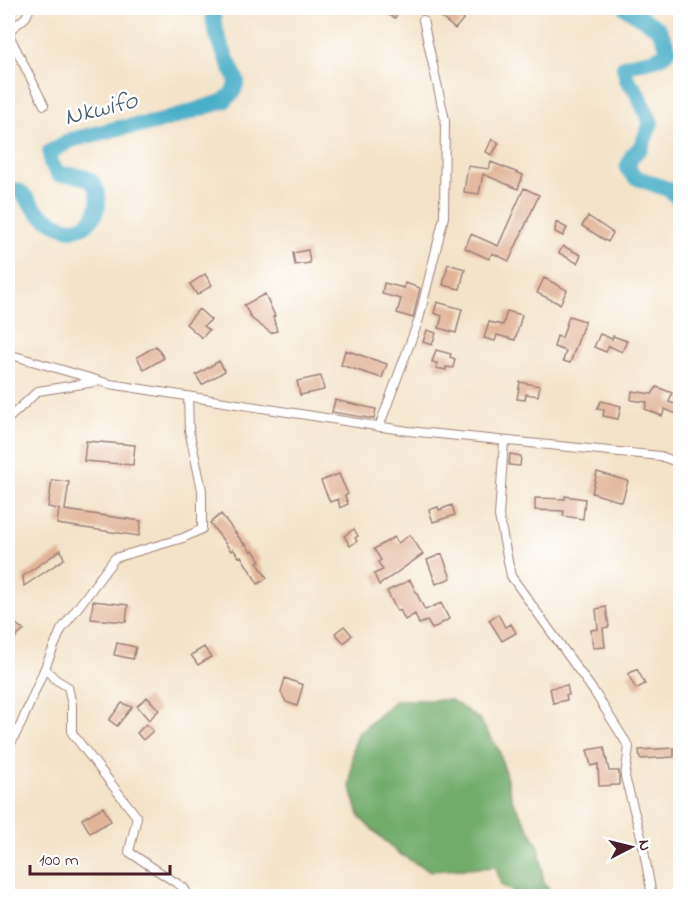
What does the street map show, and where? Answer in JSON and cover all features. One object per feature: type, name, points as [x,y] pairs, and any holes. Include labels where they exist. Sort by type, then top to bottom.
[{"type":"street","points":[[30,8],[26,17],[8,33],[44,105]]},
{"type":"street","points":[[379,427],[419,319],[444,217],[445,120],[423,20]]},
{"type":"street","points":[[8,354],[99,381],[188,397],[379,427],[660,456],[681,463]]},
{"type":"street","points":[[8,419],[38,391],[99,381]]},
{"type":"street","points":[[8,748],[21,724],[61,630],[115,558],[183,538],[202,529],[202,490],[189,430],[188,397]]},
{"type":"street","points":[[504,441],[499,516],[512,576],[595,693],[629,747],[625,777],[642,840],[652,897]]},
{"type":"street","points":[[45,668],[55,679],[68,687],[72,705],[72,733],[136,817],[129,852],[184,888],[189,897]]},
{"type":"green space","points":[[396,700],[451,700],[479,719],[499,750],[512,799],[539,847],[544,884],[555,896],[521,896],[501,885],[496,867],[429,871],[398,853],[360,818],[350,786],[353,749],[358,734]]},
{"type":"building","points":[[374,8],[400,8],[395,18]]},
{"type":"building","points":[[430,8],[452,8],[464,18],[455,29]]},
{"type":"building","points":[[492,139],[499,143],[492,155],[486,152]]},
{"type":"building","points":[[491,162],[523,175],[518,189],[483,174],[479,194],[464,192],[468,166],[489,169]]},
{"type":"building","points":[[524,188],[539,195],[509,261],[492,253],[489,259],[465,248],[471,234],[498,246]]},
{"type":"building","points":[[588,216],[613,233],[608,242],[582,226]]},
{"type":"building","points":[[556,222],[567,228],[563,236],[555,232]]},
{"type":"building","points":[[563,246],[581,255],[577,263],[559,253]]},
{"type":"building","points":[[308,250],[310,263],[295,265],[293,253]]},
{"type":"building","points":[[448,264],[465,269],[460,289],[443,285]]},
{"type":"building","points":[[205,274],[212,285],[197,295],[190,284]]},
{"type":"building","points":[[544,278],[567,290],[560,304],[537,293]]},
{"type":"building","points":[[384,283],[404,288],[405,283],[420,288],[413,318],[397,313],[401,299],[382,294]]},
{"type":"building","points":[[265,294],[275,316],[273,317],[277,331],[271,333],[252,319],[244,305]]},
{"type":"building","points":[[437,302],[462,309],[456,333],[439,328],[442,316],[434,313]]},
{"type":"building","points":[[199,309],[211,320],[204,326],[209,330],[202,338],[186,324]]},
{"type":"building","points":[[507,311],[522,315],[515,340],[497,335],[495,341],[484,338],[489,322],[503,325]]},
{"type":"building","points":[[569,316],[585,321],[570,363],[563,361],[566,351],[554,347],[557,336],[562,338]]},
{"type":"building","points":[[427,330],[436,333],[432,345],[423,342]]},
{"type":"building","points":[[600,334],[612,339],[613,336],[627,341],[622,352],[609,346],[606,352],[594,347]]},
{"type":"building","points":[[156,346],[164,358],[144,370],[137,357]]},
{"type":"building","points":[[345,350],[387,364],[382,378],[341,365]]},
{"type":"building","points":[[436,350],[451,354],[450,357],[455,359],[453,368],[446,367],[446,370],[436,368],[437,363],[432,362]]},
{"type":"building","points":[[219,361],[225,371],[202,385],[196,375]]},
{"type":"building","points":[[321,376],[324,390],[300,395],[297,381]]},
{"type":"building","points":[[520,382],[540,386],[538,396],[526,394],[525,400],[517,399]]},
{"type":"building","points":[[657,387],[672,393],[669,402],[681,406],[681,416],[665,409],[662,416],[645,409],[647,402],[631,400],[632,391],[652,394]]},
{"type":"building","points":[[335,400],[376,409],[374,419],[332,412]]},
{"type":"building","points":[[601,401],[621,406],[618,419],[603,416],[604,410],[597,409]]},
{"type":"building","points":[[86,441],[135,445],[133,465],[84,461]]},
{"type":"building","points":[[510,454],[521,456],[520,466],[509,465]]},
{"type":"building","points":[[597,472],[628,481],[622,502],[592,493]]},
{"type":"building","points":[[339,474],[348,494],[345,496],[348,504],[340,508],[338,499],[330,502],[321,481]]},
{"type":"building","points":[[52,480],[69,482],[65,510],[141,521],[139,536],[57,524],[59,509],[48,507]]},
{"type":"building","points":[[565,496],[585,499],[583,519],[563,516],[564,511],[535,510],[535,498],[565,499]]},
{"type":"building","points":[[452,505],[455,515],[433,522],[429,510],[438,507],[439,510]]},
{"type":"building","points":[[221,514],[260,561],[257,562],[267,578],[258,584],[241,556],[239,557],[233,549],[231,551],[210,523]]},
{"type":"building","points":[[354,529],[358,536],[355,538],[357,541],[350,546],[344,536]]},
{"type":"building","points":[[410,535],[423,554],[379,585],[374,574],[383,570],[378,562],[381,560],[374,549],[394,537],[398,543]]},
{"type":"building","points":[[61,550],[64,559],[24,586],[23,576]]},
{"type":"building","points":[[442,554],[451,578],[436,584],[427,560]]},
{"type":"building","points":[[410,580],[425,610],[441,603],[449,619],[432,629],[427,621],[419,624],[415,614],[405,620],[400,610],[397,611],[387,591]]},
{"type":"building","points":[[93,601],[128,605],[126,622],[91,619]]},
{"type":"building","points":[[606,607],[609,627],[603,628],[605,647],[593,648],[591,630],[598,629],[596,609]]},
{"type":"building","points":[[498,614],[505,627],[511,624],[516,633],[502,641],[489,620]]},
{"type":"building","points":[[12,621],[24,630],[8,644],[8,626]]},
{"type":"building","points":[[344,626],[352,635],[344,643],[335,633]]},
{"type":"building","points":[[117,643],[136,647],[133,659],[114,655]]},
{"type":"building","points":[[204,647],[211,657],[198,665],[191,655]]},
{"type":"building","points":[[637,669],[645,684],[636,689],[628,674]]},
{"type":"building","points":[[285,678],[303,685],[297,706],[286,702],[281,692]]},
{"type":"building","points":[[567,685],[569,695],[566,695],[567,700],[553,703],[550,688]]},
{"type":"building","points":[[147,697],[159,710],[149,720],[137,706]]},
{"type":"building","points":[[122,703],[132,707],[117,726],[109,720]]},
{"type":"building","points":[[146,724],[153,731],[143,740],[137,733]]},
{"type":"building","points":[[604,747],[609,771],[619,771],[619,785],[599,786],[598,764],[591,766],[587,750]]},
{"type":"building","points":[[674,748],[674,757],[640,759],[639,750]]},
{"type":"building","points":[[103,807],[111,821],[90,833],[82,819]]},
{"type":"waterway","name":"Nkwifo","points":[[8,190],[19,191],[39,213],[59,225],[72,229],[80,228],[92,219],[98,205],[97,190],[93,183],[86,178],[58,174],[51,163],[50,152],[71,140],[119,128],[155,123],[224,101],[233,92],[237,81],[214,25],[214,8]]},
{"type":"waterway","name":"Nkwifo","points":[[626,8],[659,29],[669,50],[653,60],[624,67],[627,80],[635,89],[651,123],[641,147],[632,156],[627,168],[635,177],[670,190],[680,200]]}]
